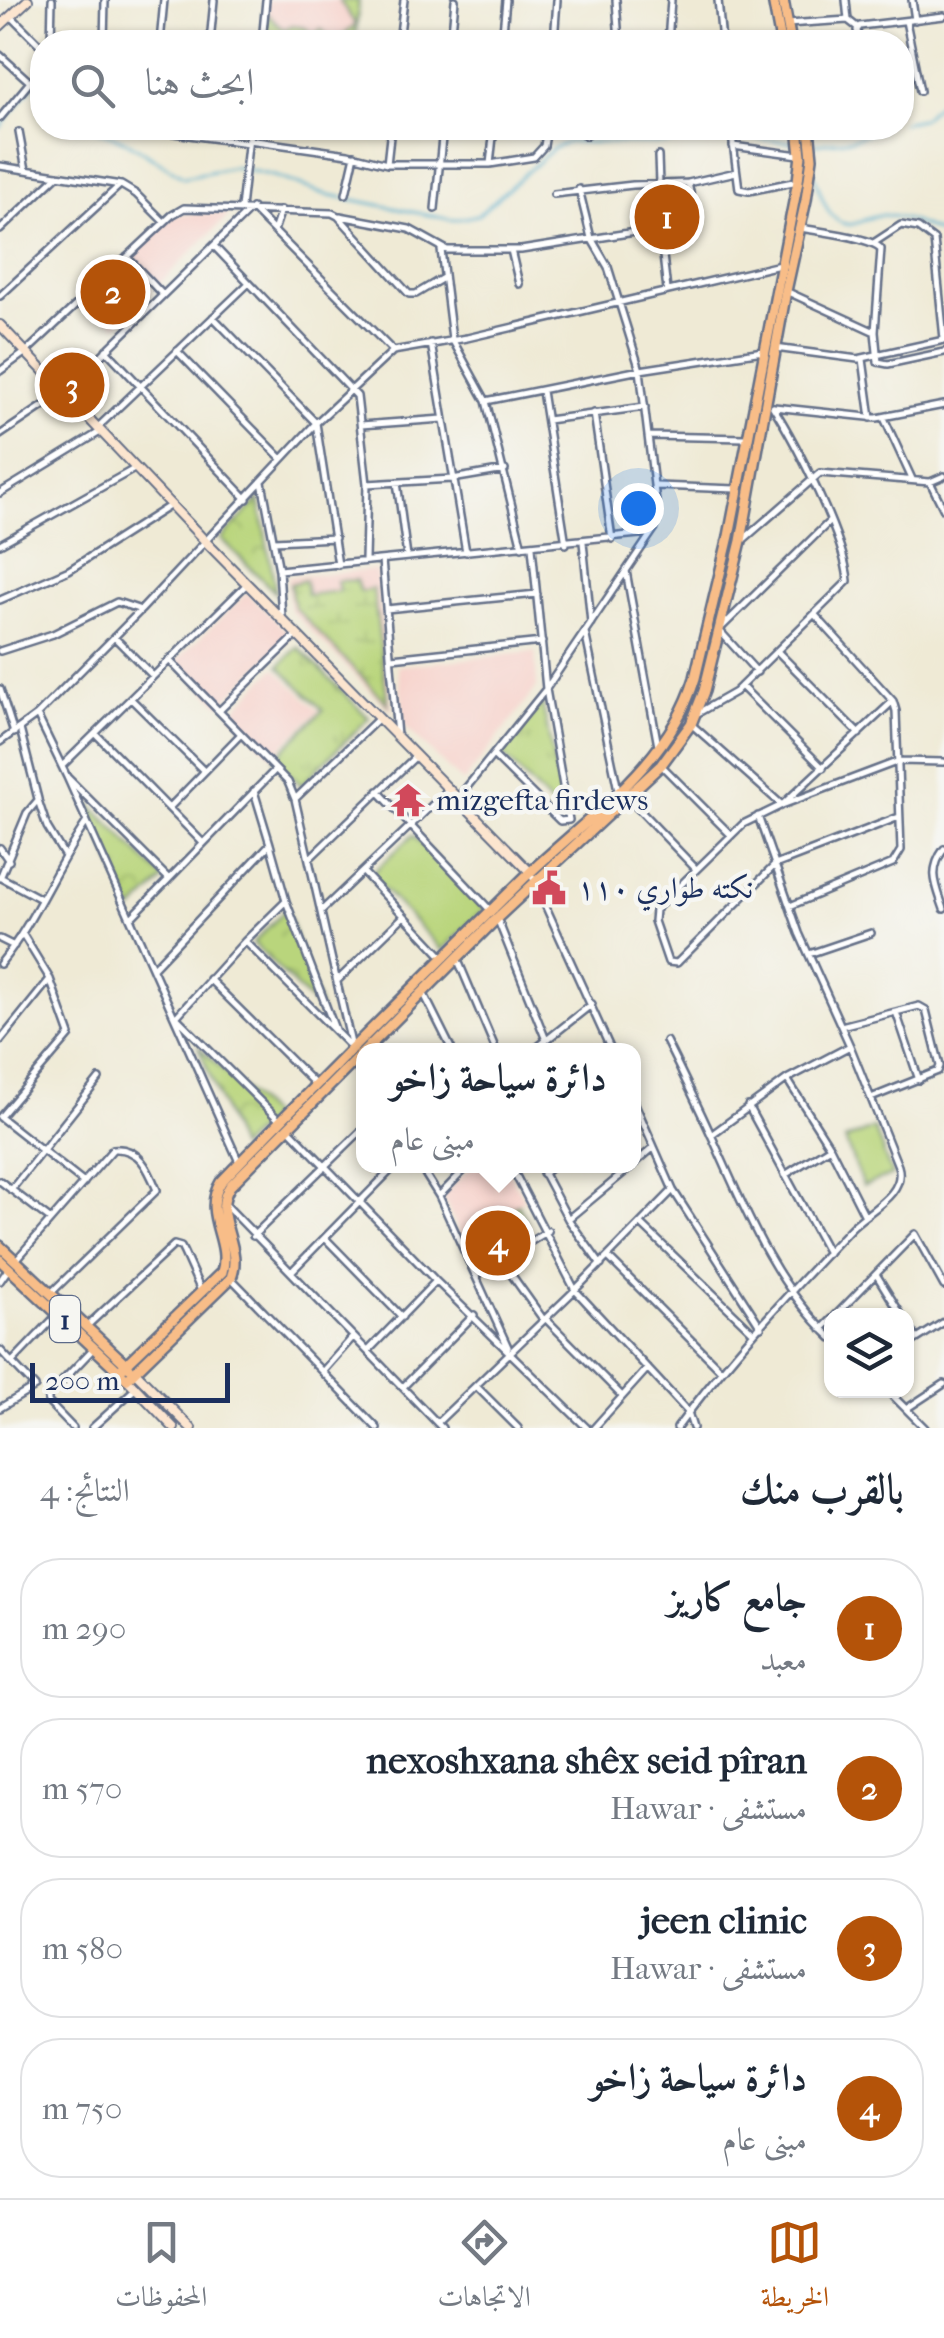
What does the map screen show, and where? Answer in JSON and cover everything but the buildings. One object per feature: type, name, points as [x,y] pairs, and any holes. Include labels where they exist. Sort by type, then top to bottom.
[{"type":"main road","points":[[0,26],[17,4],[28,0]]},
{"type":"main road","points":[[773,0],[779,30]]},
{"type":"main road","points":[[784,0],[788,30]]},
{"type":"main road","points":[[357,1043],[622,794],[660,765],[697,714],[770,406],[775,348],[799,227],[798,181],[803,140]]},
{"type":"main road","points":[[622,794],[680,716],[692,688],[739,489],[780,265],[810,169],[805,140]]},
{"type":"main road","points":[[0,324],[206,542],[534,877]]},
{"type":"main road","points":[[734,512],[746,512]]},
{"type":"main road","points":[[371,1043],[457,958],[494,914]]},
{"type":"main road","points":[[330,1076],[356,1044]]},
{"type":"main road","points":[[127,1372],[232,1278],[236,1256],[223,1202],[230,1186],[319,1085],[356,1057]]},
{"type":"main road","points":[[127,1372],[219,1276],[225,1264],[213,1198],[220,1182],[284,1124]]},
{"type":"main road","points":[[0,1246],[13,1264],[52,1292],[127,1372],[191,1428]]},
{"type":"main road","name":"1","points":[[0,1260],[13,1264],[94,1348],[127,1372]]},
{"type":"main road","points":[[127,1372],[136,1388],[174,1428]]},
{"type":"street","points":[[51,30],[52,0]]},
{"type":"street","points":[[104,30],[105,0]]},
{"type":"street","points":[[161,30],[164,0]]},
{"type":"street","points":[[211,30],[214,0]]},
{"type":"street","points":[[263,30],[266,0]]},
{"type":"street","points":[[400,30],[404,0]]},
{"type":"street","points":[[452,30],[455,0]]},
{"type":"street","points":[[503,30],[506,0]]},
{"type":"street","points":[[555,30],[557,0]]},
{"type":"street","points":[[616,0],[618,30]]},
{"type":"street","points":[[669,30],[670,0]]},
{"type":"street","points":[[718,0],[721,30]]},
{"type":"street","points":[[846,0],[848,20]]},
{"type":"street","points":[[912,0],[915,20]]},
{"type":"street","points":[[10,16],[30,35]]},
{"type":"street","points":[[787,24],[848,20],[858,28],[944,16]]},
{"type":"street","points":[[906,21],[908,30]]},
{"type":"street","points":[[0,55],[30,82],[0,118]]},
{"type":"street","points":[[914,61],[920,91]]},
{"type":"street","points":[[19,132],[26,170]]},
{"type":"street","points":[[236,140],[355,155],[388,164],[440,165],[490,164],[534,157],[545,140]]},
{"type":"street","points":[[388,164],[390,140]]},
{"type":"street","points":[[435,208],[442,140]]},
{"type":"street","points":[[490,164],[493,140]]},
{"type":"street","points":[[732,140],[738,186],[745,191],[798,181]]},
{"type":"street","points":[[242,208],[248,141]]},
{"type":"street","points":[[733,146],[801,155]]},
{"type":"street","points":[[346,194],[355,155]]},
{"type":"street","points":[[658,156],[659,184]]},
{"type":"street","points":[[0,166],[121,185],[164,222]]},
{"type":"street","points":[[554,194],[688,182],[736,172]]},
{"type":"street","points":[[0,230],[58,175]]},
{"type":"street","points":[[660,238],[698,228],[688,182]]},
{"type":"street","points":[[0,296],[121,185]]},
{"type":"street","points":[[458,798],[546,690],[652,533],[658,518],[640,370],[608,267],[591,238],[580,190]]},
{"type":"street","points":[[0,371],[26,352],[164,222],[184,208],[317,210],[409,229],[441,249],[511,250],[650,228],[657,230],[660,238],[668,290]]},
{"type":"street","points":[[252,208],[393,350]]},
{"type":"street","points":[[0,435],[64,392],[252,208]]},
{"type":"street","points":[[274,232],[280,210]]},
{"type":"street","points":[[338,216],[409,294],[443,278]]},
{"type":"street","points":[[775,348],[863,359],[944,340],[934,240],[918,228],[901,225],[875,242],[799,227]]},
{"type":"street","points":[[875,242],[882,258],[875,332],[878,362],[944,352]]},
{"type":"street","points":[[214,246],[357,396],[367,484],[365,561]]},
{"type":"street","points":[[441,249],[452,339],[486,401],[506,470],[522,548]]},
{"type":"street","points":[[511,250],[519,284]]},
{"type":"street","points":[[127,257],[163,296]]},
{"type":"street","points":[[0,742],[37,714],[351,387],[393,350],[780,265]]},
{"type":"street","points":[[0,493],[99,429],[139,386],[250,283]]},
{"type":"street","points":[[786,290],[875,332]]},
{"type":"street","points":[[213,317],[316,423],[338,565]]},
{"type":"street","points":[[430,343],[466,552]]},
{"type":"street","points":[[106,350],[247,498]]},
{"type":"street","points":[[486,401],[640,370],[764,351]]},
{"type":"street","points":[[177,352],[282,459]]},
{"type":"street","points":[[863,359],[870,418]]},
{"type":"street","points":[[542,391],[566,544]]},
{"type":"street","points":[[770,406],[884,418],[944,405]]},
{"type":"street","points":[[697,714],[741,686],[844,588],[848,578],[830,522],[794,439],[770,406]]},
{"type":"street","points":[[547,420],[646,407]]},
{"type":"street","points":[[594,414],[612,539]]},
{"type":"street","points":[[884,418],[912,479]]},
{"type":"street","points":[[362,425],[444,419]]},
{"type":"street","points":[[650,436],[749,438]]},
{"type":"street","points":[[0,544],[136,468]]},
{"type":"street","points":[[367,484],[452,479],[506,470]]},
{"type":"street","points":[[741,541],[811,478],[826,472],[930,482],[944,476]]},
{"type":"street","points":[[262,482],[279,570],[282,620]]},
{"type":"street","points":[[397,482],[407,557]]},
{"type":"street","points":[[930,482],[944,510]]},
{"type":"street","points":[[656,486],[739,489]]},
{"type":"street","points":[[0,600],[69,570],[171,505]]},
{"type":"street","points":[[756,672],[719,630],[830,522]]},
{"type":"street","points":[[279,570],[652,533]]},
{"type":"street","points":[[274,541],[334,538]]},
{"type":"street","points":[[582,542],[591,623]]},
{"type":"street","points":[[494,756],[560,822],[569,820],[546,690],[532,546]]},
{"type":"street","points":[[382,560],[396,736]]},
{"type":"street","points":[[626,571],[658,748]]},
{"type":"street","points":[[62,766],[248,584]]},
{"type":"street","points":[[386,609],[537,594]]},
{"type":"street","points":[[0,651],[53,634],[117,602],[141,610]]},
{"type":"street","points":[[790,906],[896,860],[901,850],[893,701],[815,615]]},
{"type":"street","points":[[585,632],[622,794],[696,870]]},
{"type":"street","points":[[219,712],[298,635]]},
{"type":"street","points":[[114,637],[153,676]]},
{"type":"street","points":[[392,658],[542,642]]},
{"type":"street","points":[[778,652],[859,734]]},
{"type":"street","points":[[169,660],[288,782],[310,859],[352,1048]]},
{"type":"street","points":[[741,686],[823,768]]},
{"type":"street","points":[[0,689],[51,834],[64,855]]},
{"type":"street","points":[[131,699],[203,770]]},
{"type":"street","points":[[782,805],[893,701]]},
{"type":"street","points":[[37,714],[240,1162]]},
{"type":"street","points":[[295,799],[380,718]]},
{"type":"street","points":[[691,724],[782,805]]},
{"type":"street","points":[[96,733],[202,842]]},
{"type":"street","points":[[168,808],[241,734]]},
{"type":"street","points":[[310,859],[416,756]]},
{"type":"street","points":[[899,817],[775,865],[677,963],[670,964],[654,913],[731,835],[782,805],[899,760],[944,762]]},
{"type":"street","points":[[660,765],[731,835]]},
{"type":"street","points":[[130,919],[275,770]]},
{"type":"street","points":[[67,777],[168,878]]},
{"type":"street","points":[[321,911],[448,789]]},
{"type":"street","points":[[254,790],[286,901],[336,1032]]},
{"type":"street","points":[[378,790],[494,914],[546,1040]]},
{"type":"street","points":[[38,800],[27,813],[0,878],[41,899]]},
{"type":"street","points":[[677,1428],[720,1369],[864,1214],[895,1191],[901,1176],[790,906],[758,816]]},
{"type":"street","points":[[0,964],[22,934],[64,855],[86,823]]},
{"type":"street","points":[[153,968],[270,844]]},
{"type":"street","points":[[0,848],[9,861]]},
{"type":"street","points":[[944,848],[933,866],[944,909]]},
{"type":"street","points":[[363,872],[444,958]]},
{"type":"street","points":[[534,877],[608,1043]]},
{"type":"street","points":[[176,1017],[286,901]]},
{"type":"street","points":[[338,980],[405,916]]},
{"type":"street","points":[[810,954],[871,933]]},
{"type":"street","points":[[22,934],[50,979],[70,1034],[0,1117],[84,1183]]},
{"type":"street","points":[[0,939],[14,946]]},
{"type":"street","points":[[244,941],[352,1048]]},
{"type":"street","points":[[457,958],[493,1043]]},
{"type":"street","points":[[0,1041],[50,979]]},
{"type":"street","points":[[209,979],[319,1085]]},
{"type":"street","points":[[423,992],[445,1043]]},
{"type":"street","points":[[542,1043],[592,1004]]},
{"type":"street","points":[[841,1026],[919,1006],[926,1010],[940,1066],[935,1074],[871,1098]]},
{"type":"street","points":[[896,1012],[919,1080]]},
{"type":"street","points":[[176,1017],[436,1280],[591,1428],[646,1369]]},
{"type":"street","points":[[666,1041],[744,1210],[791,1293],[822,1329]]},
{"type":"street","points":[[712,1135],[787,1079],[850,1046]]},
{"type":"street","points":[[352,1061],[356,1067]]},
{"type":"street","points":[[787,1079],[830,1148],[864,1214]]},
{"type":"street","points":[[11,1190],[99,1080]]},
{"type":"street","points":[[748,1106],[828,1253]]},
{"type":"street","points":[[641,1118],[673,1190],[761,1328]]},
{"type":"street","points":[[254,1236],[356,1134]]},
{"type":"street","points":[[641,1158],[654,1147]]},
{"type":"street","points":[[0,1281],[107,1154],[118,1148],[141,1159],[157,1190],[52,1292]]},
{"type":"street","points":[[786,1174],[830,1148]]},
{"type":"street","points":[[292,1272],[388,1173]]},
{"type":"street","points":[[424,1173],[510,1351]]},
{"type":"street","points":[[438,1196],[461,1173]]},
{"type":"street","points":[[515,1173],[576,1290],[688,1412],[693,1428]]},
{"type":"street","points":[[568,1219],[623,1173]]},
{"type":"street","points":[[544,1174],[568,1219],[601,1265]]},
{"type":"street","points":[[0,1181],[51,1220]]},
{"type":"street","points":[[223,1202],[440,1426],[673,1190]]},
{"type":"street","points":[[642,1224],[755,1334]]},
{"type":"street","points":[[476,1275],[548,1230]]},
{"type":"street","points":[[843,1308],[915,1234],[944,1286]]},
{"type":"street","points":[[325,1238],[402,1318]]},
{"type":"street","points":[[87,1326],[174,1245],[181,1247],[202,1293]]},
{"type":"street","points":[[608,1257],[720,1369]]},
{"type":"street","points":[[502,1260],[545,1320],[622,1396]]},
{"type":"street","points":[[876,1274],[897,1308]]},
{"type":"street","points":[[232,1278],[377,1428]]},
{"type":"street","points":[[368,1351],[436,1280]]},
{"type":"street","points":[[13,1361],[59,1313]]},
{"type":"street","points":[[403,1387],[474,1315]]},
{"type":"street","points":[[914,1341],[944,1322]]},
{"type":"street","points":[[914,1334],[917,1339]]},
{"type":"street","points":[[323,1372],[354,1337]]},
{"type":"street","points":[[72,1428],[48,1402],[48,1396],[94,1348]]},
{"type":"street","points":[[0,1350],[35,1387],[0,1408]]},
{"type":"street","points":[[906,1409],[944,1384]]},
{"type":"street","points":[[476,1386],[518,1428]]},
{"type":"street","points":[[92,1428],[136,1388]]},
{"type":"street","points":[[895,1398],[926,1428]]},
{"type":"shaded area","points":[[268,0],[359,0],[356,30],[265,30]]},
{"type":"shaded area","points":[[227,213],[158,285],[131,257],[174,215]]},
{"type":"shaded area","points":[[124,261],[153,290],[117,326],[88,296]]},
{"type":"shaded area","points":[[376,570],[392,712],[290,610],[287,577]]},
{"type":"shaded area","points":[[247,593],[291,635],[220,705],[176,661]]},
{"type":"shaded area","points":[[535,652],[537,687],[463,783],[405,726],[398,666]]},
{"type":"shaded area","points":[[275,668],[319,711],[272,756],[230,714]]},
{"type":"shaded area","points":[[465,1173],[509,1173],[524,1199],[462,1238],[442,1196]]},
{"type":"green space","points":[[339,0],[359,0],[356,30],[350,30],[356,25]]},
{"type":"green space","points":[[268,14],[284,30],[266,30]]},
{"type":"green space","points":[[292,25],[308,30],[284,30]]},
{"type":"green space","points":[[259,499],[276,593],[221,539]]},
{"type":"green space","points":[[305,580],[307,595],[339,591],[337,581],[356,580],[360,592],[373,589],[388,704],[294,607],[290,584]]},
{"type":"green space","points":[[298,647],[369,718],[301,785],[274,759],[323,710],[279,666]]},
{"type":"green space","points":[[542,702],[563,808],[560,815],[502,754]]},
{"type":"green space","points":[[85,799],[164,879],[133,911]]},
{"type":"green space","points":[[413,835],[485,909],[442,950],[370,875]]},
{"type":"green space","points":[[286,909],[321,1012],[253,943]]},
{"type":"green space","points":[[198,1046],[272,1117],[239,1148]]},
{"type":"green space","points":[[874,1128],[892,1175],[863,1186],[845,1140]]},
{"type":"green space","points":[[518,1204],[527,1223],[511,1234],[506,1228],[482,1244],[477,1241],[481,1250],[471,1257],[463,1239]]},
{"type":"waterway","points":[[0,128],[30,89]]},
{"type":"waterway","points":[[914,120],[921,119],[944,98]]},
{"type":"waterway","points":[[122,140],[184,177],[234,167],[325,194],[453,220],[478,215],[554,148],[568,142],[666,144],[687,140]]},
{"type":"waterway","points":[[769,140],[808,144]]},
{"type":"waterway","points":[[816,144],[845,140]]},
{"type":"waterway","points":[[813,172],[833,217],[844,224],[884,215],[915,222],[944,236]]},
{"type":"place","name":"جامع كاريز","points":[[667,217]]},
{"type":"place","name":"nexoshxana shêx seid pîran","points":[[113,292]]},
{"type":"place","name":"jeen clinic","points":[[72,385]]},
{"type":"place","name":"mizgefta firdews","points":[[408,800]]},
{"type":"place","name":"نكته طواري ١١٠","points":[[549,888]]},
{"type":"place","name":"دائرة سياحة زاخو","points":[[498,1243]]}]
